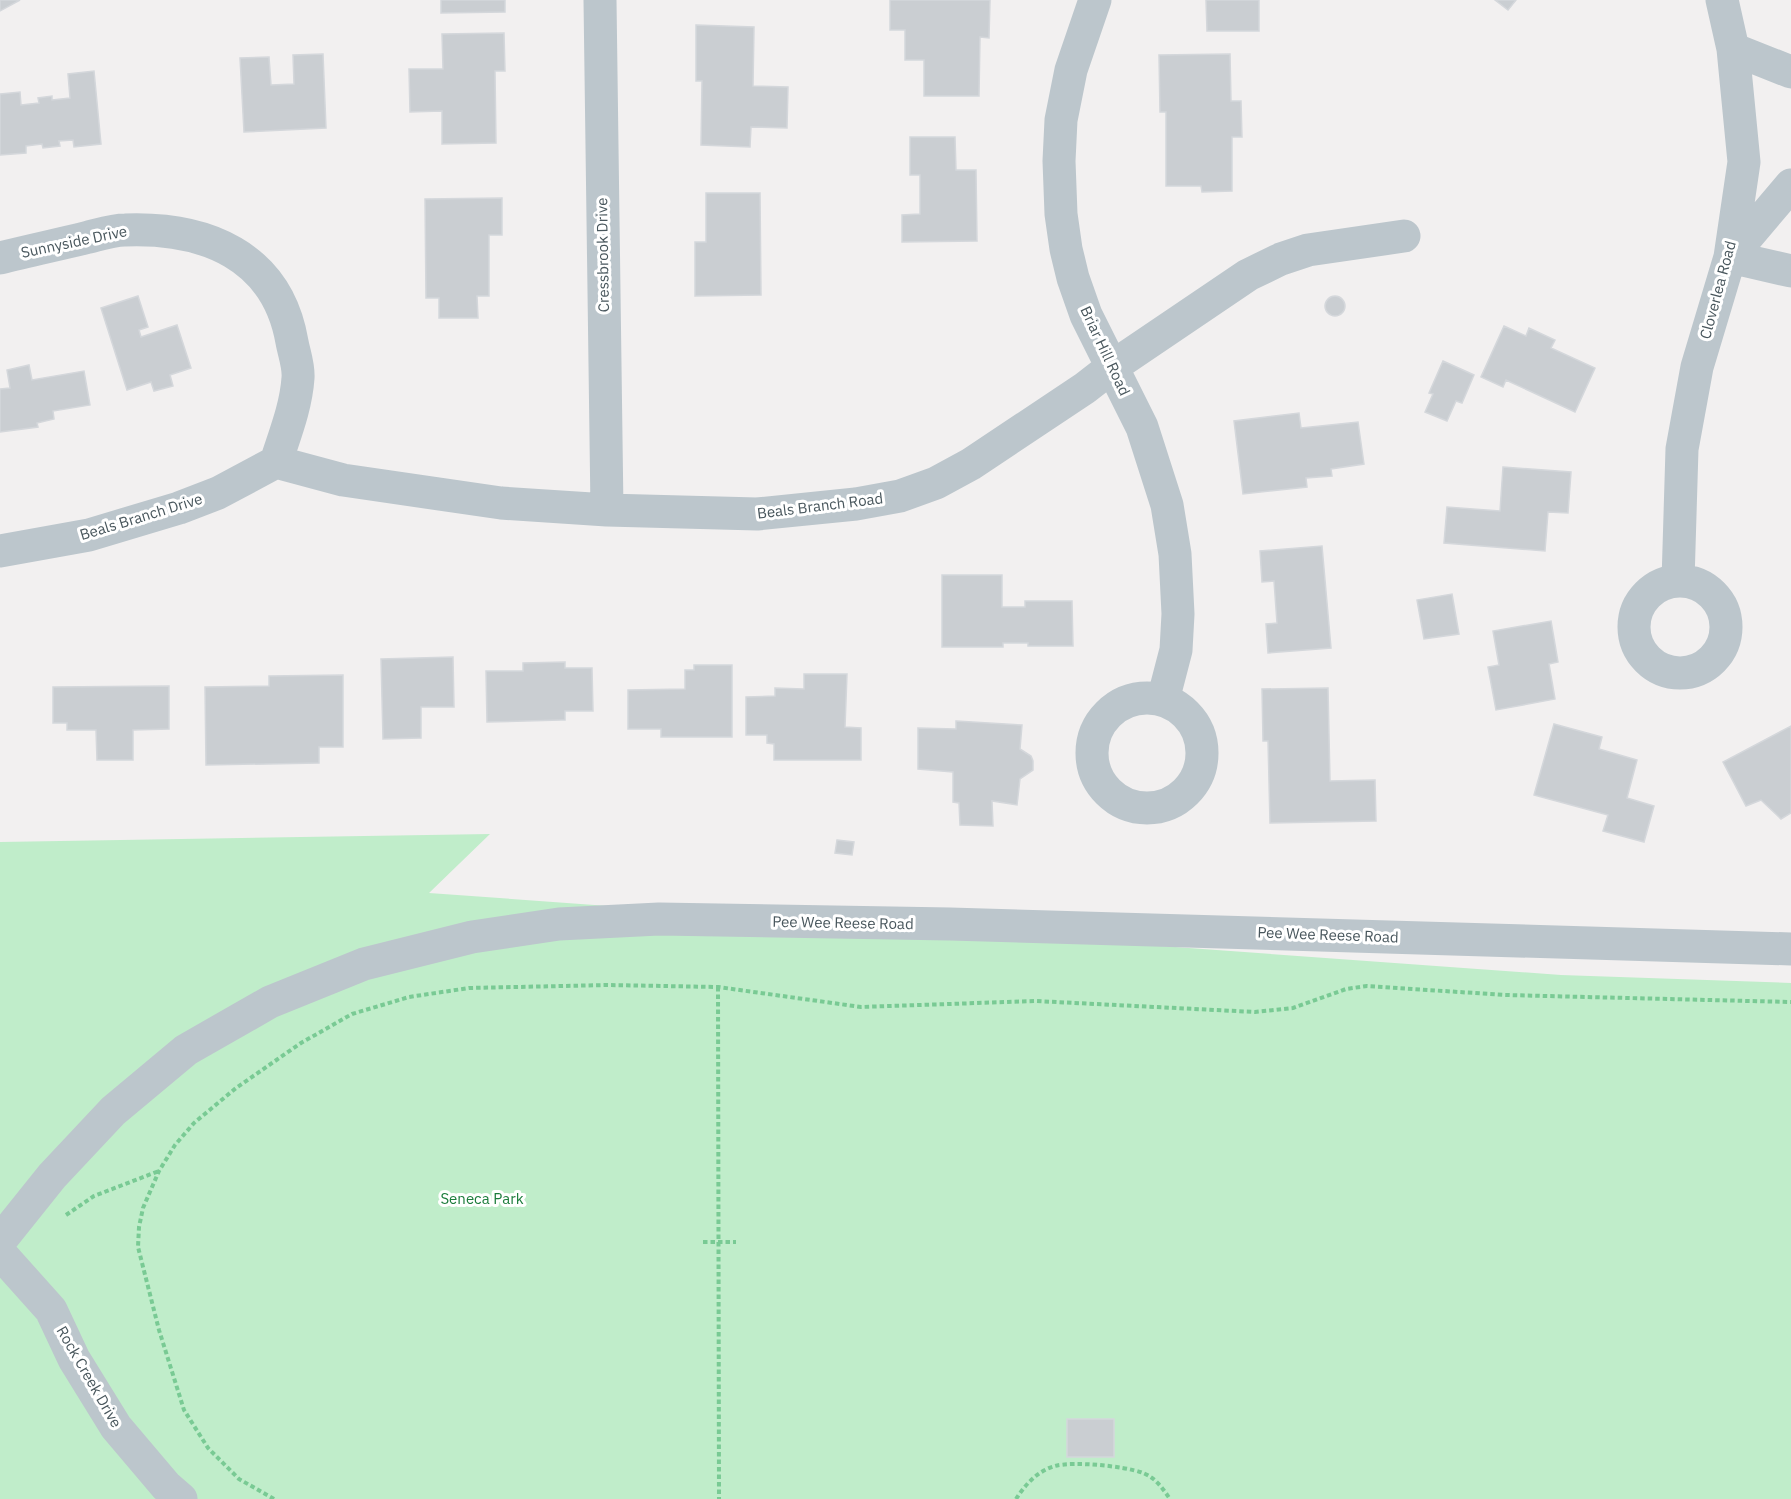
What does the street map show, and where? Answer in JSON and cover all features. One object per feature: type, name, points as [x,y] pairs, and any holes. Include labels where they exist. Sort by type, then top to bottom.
[{"type":"street","name":"Cressbrook Drive","points":[[600,0],[606,510]]},
{"type":"street","name":"Briar Hill Road","points":[[1095,0],[1071,70],[1061,120],[1059,161],[1061,214],[1073,278],[1086,315],[1142,427],[1167,505],[1175,554],[1178,614],[1176,650],[1163,700]]},
{"type":"street","name":"Cloverlea Road","points":[[1678,581],[1682,449],[1697,367],[1730,257],[1744,162],[1733,49],[1722,0]]},
{"type":"street","points":[[1733,49],[1791,72]]},
{"type":"street","points":[[1791,185],[1730,257],[1791,271]]},
{"type":"street","name":"Sunnyside Drive","points":[[0,258],[122,230],[163,230],[192,234],[214,241],[234,252],[271,287],[290,326],[298,375],[295,405],[276,462]]},
{"type":"street","name":"Beals Branch Road","points":[[276,462],[354,482],[501,503],[606,510],[757,514],[856,504],[900,496],[936,483],[971,464],[1248,275],[1281,259],[1308,250],[1404,236]]},
{"type":"street","name":"Beals Branch Drive","points":[[0,551],[89,535],[179,508],[218,493],[276,462]]},
{"type":"street","name":"Pee Wee Reese Road","points":[[0,1242],[52,1176],[113,1111],[186,1050],[270,1002],[364,964],[472,937],[559,924],[659,919],[974,925],[1791,949]]},
{"type":"street","name":"Rock Creek Drive","points":[[0,1253],[51,1310],[74,1359],[116,1427],[166,1486],[181,1499]]},
{"type":"path","points":[[274,1499],[239,1479],[208,1448],[184,1410],[159,1330],[138,1247],[139,1227],[143,1208],[159,1171],[175,1145],[194,1123],[236,1088],[301,1043],[352,1014],[410,997],[469,988],[608,985],[718,987],[861,1007],[1036,1001],[1255,1012],[1293,1008],[1346,989],[1367,986],[1505,994],[1791,1002]]},
{"type":"path","points":[[718,987],[719,1499]]},
{"type":"path","points":[[58,1221],[94,1196],[159,1171]]},
{"type":"path","points":[[703,1242],[736,1242]]},
{"type":"path","points":[[1016,1499],[1032,1479],[1053,1466],[1065,1464],[1107,1466],[1144,1473],[1160,1484],[1170,1499]]},
{"type":"green space","name":"Seneca Park","points":[[490,834],[429,893],[1561,975],[1791,983],[1791,1499],[0,1499],[0,842]]},
{"type":"building","points":[[0,0],[20,0],[0,11]]},
{"type":"building","points":[[441,0],[505,0],[505,12],[441,13]]},
{"type":"building","points":[[890,0],[990,0],[989,38],[980,37],[979,96],[924,96],[924,60],[905,60],[905,30],[890,30]]},
{"type":"building","points":[[1206,0],[1259,0],[1259,31],[1207,31]]},
{"type":"building","points":[[1495,0],[1516,0],[1508,10]]},
{"type":"building","points":[[696,25],[754,27],[753,86],[788,87],[787,128],[751,127],[750,147],[701,145],[702,81],[696,81]]},
{"type":"building","points":[[504,33],[505,71],[495,71],[496,143],[442,144],[442,111],[410,112],[409,69],[443,69],[442,34]]},
{"type":"building","points":[[323,54],[326,128],[244,132],[240,58],[269,57],[271,85],[294,84],[293,55]]},
{"type":"building","points":[[1230,54],[1231,101],[1241,101],[1242,137],[1232,137],[1232,191],[1202,192],[1201,186],[1166,186],[1166,112],[1160,112],[1159,55]]},
{"type":"building","points":[[94,71],[101,144],[74,147],[73,140],[59,141],[60,146],[43,148],[42,144],[26,146],[26,153],[0,155],[0,94],[20,92],[21,105],[39,103],[38,98],[52,96],[52,100],[70,98],[68,74]]},
{"type":"building","points":[[910,137],[955,137],[956,170],[976,170],[977,241],[902,242],[902,215],[920,214],[920,175],[910,175]]},
{"type":"building","points":[[706,193],[760,193],[761,295],[695,296],[695,242],[706,242]]},
{"type":"building","points":[[502,198],[502,235],[489,235],[489,296],[477,296],[478,318],[439,318],[439,298],[426,298],[425,199]]},
{"type":"building","points":[[138,296],[148,327],[139,330],[141,337],[177,325],[191,368],[170,375],[173,386],[154,391],[151,382],[127,390],[101,308]]},
{"type":"building","points":[[1335,296],[1342,299],[1345,306],[1342,313],[1335,316],[1328,313],[1325,306],[1328,299]]},
{"type":"building","points":[[1504,326],[1526,336],[1529,328],[1555,340],[1551,348],[1595,368],[1575,412],[1506,380],[1503,387],[1481,377]]},
{"type":"building","points":[[1443,361],[1474,375],[1462,403],[1456,401],[1447,421],[1425,412],[1433,394],[1429,393]]},
{"type":"building","points":[[29,365],[32,380],[84,371],[90,405],[53,411],[54,419],[37,423],[38,427],[0,432],[0,389],[10,388],[7,370]]},
{"type":"building","points":[[1299,413],[1301,428],[1358,422],[1364,464],[1331,469],[1332,476],[1306,478],[1307,487],[1243,494],[1234,421]]},
{"type":"building","points":[[1503,467],[1571,472],[1568,513],[1548,512],[1545,551],[1444,543],[1447,507],[1500,511]]},
{"type":"building","points":[[1322,546],[1331,648],[1268,653],[1266,624],[1277,623],[1274,581],[1262,582],[1260,551]]},
{"type":"building","points":[[942,575],[1002,575],[1002,607],[1025,607],[1025,601],[1072,601],[1073,646],[1028,646],[1028,643],[1003,643],[1003,647],[942,647]]},
{"type":"building","points":[[1452,594],[1459,634],[1424,639],[1417,600]]},
{"type":"building","points":[[1551,621],[1558,662],[1549,664],[1555,699],[1496,710],[1488,667],[1499,665],[1493,631]]},
{"type":"building","points":[[453,657],[454,707],[421,707],[421,738],[383,739],[381,659]]},
{"type":"building","points":[[565,662],[565,668],[592,668],[593,711],[565,711],[565,720],[487,722],[486,671],[523,671],[523,663]]},
{"type":"building","points":[[694,665],[732,665],[732,737],[661,737],[661,729],[628,729],[628,690],[685,689],[685,670],[694,670]]},
{"type":"building","points":[[804,674],[847,674],[845,727],[861,728],[861,760],[774,760],[774,744],[767,743],[767,735],[746,735],[746,697],[775,696],[775,688],[804,689]]},
{"type":"building","points":[[343,675],[343,747],[319,747],[319,763],[206,765],[205,687],[269,686],[269,676]]},
{"type":"building","points":[[169,686],[169,729],[133,730],[133,760],[97,760],[96,730],[67,730],[67,723],[53,723],[53,687]]},
{"type":"building","points":[[1328,688],[1330,781],[1375,780],[1376,821],[1270,823],[1268,741],[1263,741],[1262,689]]},
{"type":"building","points":[[956,721],[1022,725],[1020,749],[1031,756],[1033,770],[1020,779],[1017,805],[992,801],[993,826],[960,825],[959,803],[953,802],[953,772],[918,769],[918,728],[956,729]]},
{"type":"building","points":[[1554,724],[1602,737],[1599,749],[1637,760],[1627,798],[1654,806],[1644,842],[1603,831],[1608,815],[1534,795]]},
{"type":"building","points":[[1791,726],[1791,813],[1781,819],[1761,800],[1746,806],[1723,762]]},
{"type":"building","points":[[837,840],[854,842],[852,855],[835,853]]},
{"type":"building","points":[[1067,1419],[1114,1419],[1114,1457],[1067,1457]]}]
